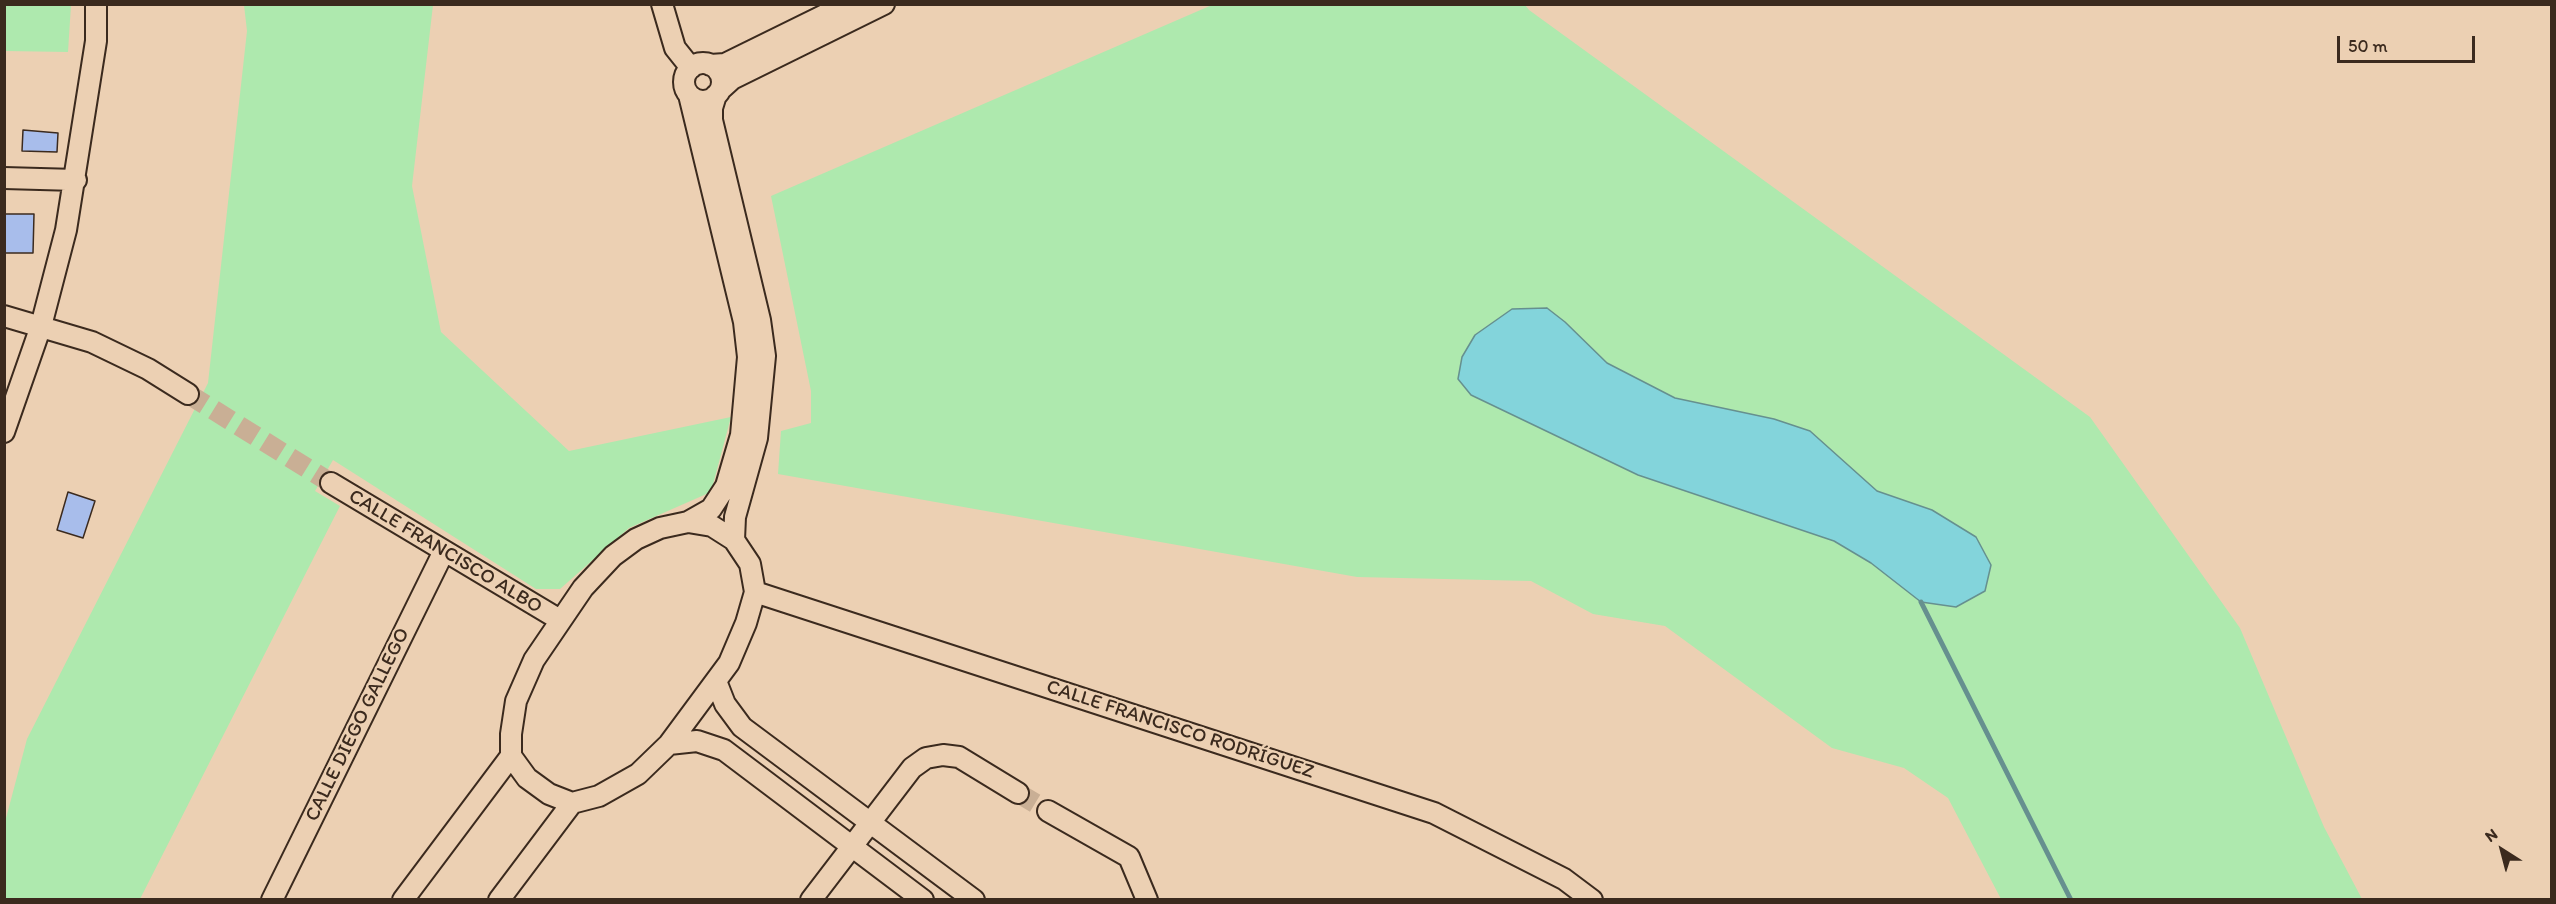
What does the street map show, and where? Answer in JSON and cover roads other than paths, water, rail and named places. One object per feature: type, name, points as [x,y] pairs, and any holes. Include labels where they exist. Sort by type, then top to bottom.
[{"type":"street","points":[[4,432],[41,326],[66,230],[96,41],[96,4]]},
{"type":"street","points":[[662,4],[675,48],[690,68]]},
{"type":"street","points":[[688,522],[712,526],[734,540],[750,564],[755,592],[746,623],[729,663],[669,744],[638,774],[599,796],[572,803],[549,794],[527,778],[511,756],[511,734],[516,701],[534,660],[583,588],[613,556],[636,539],[660,528],[688,522],[711,509],[726,486],[741,435],[748,357],[744,322],[684,82],[690,68],[697,64],[725,64],[847,4]]},
{"type":"street","points":[[689,95],[703,101],[719,92],[732,79],[884,4]]},
{"type":"street","points":[[711,65],[720,75],[719,92],[712,108],[712,120],[760,320],[765,356],[757,438],[735,517],[734,540]]},
{"type":"street","points":[[4,178],[75,180]]},
{"type":"street","points":[[4,316],[92,342],[148,369],[188,394]]},
{"type":"street","name":"CALLE FRANCISCO ALBO","points":[[331,483],[560,620]]},
{"type":"street","name":"CALLE DIEGO GALLEGO","points":[[272,900],[444,551]]},
{"type":"street","name":"CALLE FRANCISCO RODRÍGUEZ","points":[[755,592],[1434,813],[1564,879],[1592,900]]},
{"type":"street","points":[[717,681],[725,704],[742,727],[974,900]]},
{"type":"street","points":[[669,744],[697,741],[723,750],[923,900]]},
{"type":"street","points":[[811,900],[912,768],[926,758],[944,755],[959,757],[1018,793]]},
{"type":"street","points":[[402,900],[511,756]]},
{"type":"street","points":[[499,900],[572,803]]},
{"type":"street","points":[[1048,811],[1129,857],[1147,900]]},
{"type":"water","points":[[1547,308],[1565,322],[1607,363],[1675,398],[1774,419],[1810,431],[1877,491],[1932,510],[1976,537],[1991,565],[1985,591],[1956,607],[1921,602],[1871,563],[1834,541],[1638,475],[1471,395],[1458,379],[1462,357],[1475,335],[1512,309]]},
{"type":"waterway","points":[[1921,602],[2071,900]]},
{"type":"tunnel","points":[[188,394],[331,483]]},
{"type":"tunnel","points":[[1018,793],[1048,811]]}]
